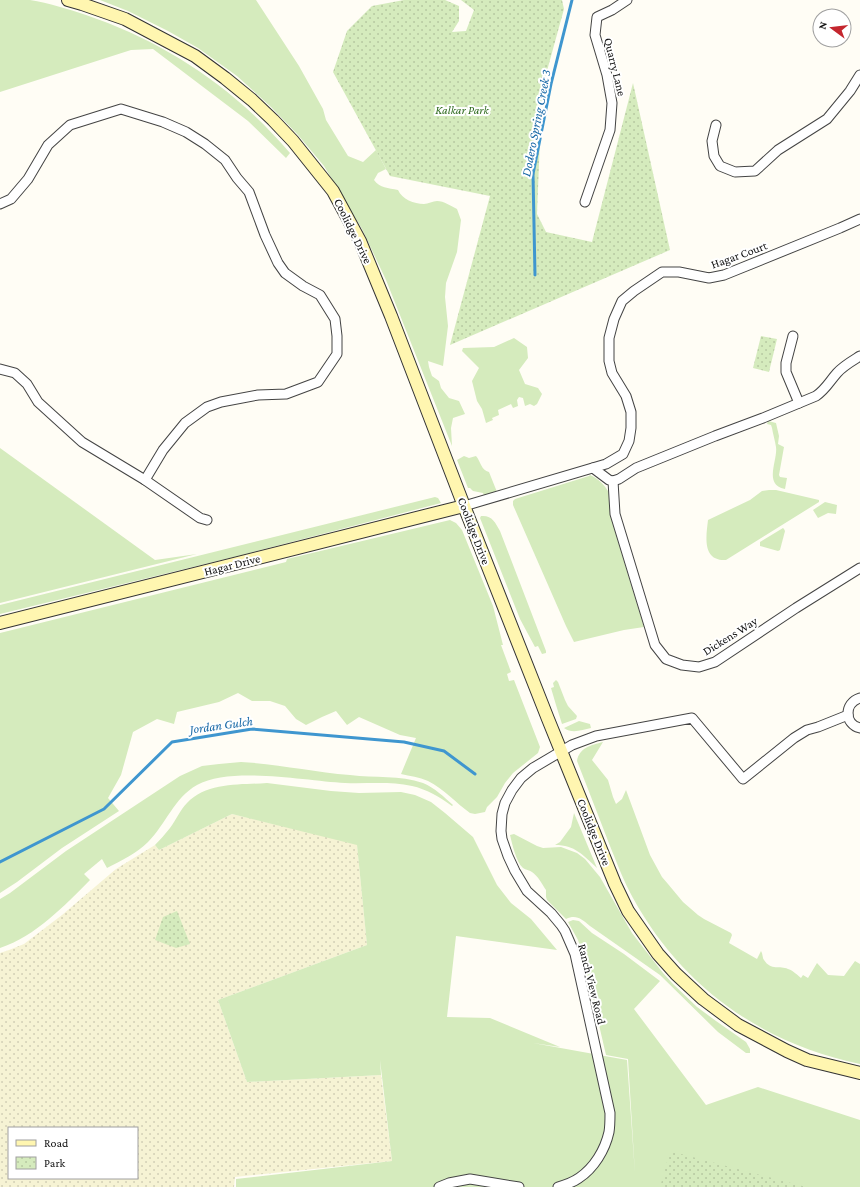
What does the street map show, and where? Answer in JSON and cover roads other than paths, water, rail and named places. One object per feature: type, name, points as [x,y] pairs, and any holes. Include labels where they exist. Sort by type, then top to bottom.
[{"type":"main road","name":"Coolidge Drive","points":[[68,0],[125,19],[201,60],[252,100],[273,120],[298,147],[333,191],[360,241],[392,316],[464,506],[561,751],[615,884],[628,911],[658,954],[676,974],[703,999],[738,1025],[758,1037],[807,1060],[860,1073]]},
{"type":"main road","name":"Hagar Drive","points":[[0,623],[464,506]]},
{"type":"street","name":"Quarry Lane","points":[[585,202],[610,130],[612,103],[607,75],[595,35],[597,17],[612,10],[627,0]]},
{"type":"street","points":[[716,125],[712,141],[714,156],[720,166],[735,172],[755,171],[778,150],[827,119],[850,91],[860,75]]},
{"type":"street","points":[[0,204],[11,199],[28,180],[48,145],[70,125],[121,109],[163,122],[186,132],[205,144],[224,160],[249,192],[265,236],[278,263],[286,273],[303,286],[320,295],[335,319],[337,354],[318,382],[286,394],[258,395],[221,402],[207,407],[185,423],[163,450],[146,480]]},
{"type":"street","name":"Hagar Court","points":[[464,506],[606,464],[623,454],[629,441],[631,412],[626,396],[612,373],[609,361],[609,338],[614,319],[622,301],[649,280],[662,272],[679,272],[709,278],[724,275],[860,219]]},
{"type":"street","points":[[793,336],[786,363],[786,372],[799,403]]},
{"type":"street","points":[[592,468],[609,480],[613,481],[619,479],[636,468],[816,396],[823,391],[838,372],[860,356]]},
{"type":"street","points":[[0,368],[15,373],[26,384],[38,402],[82,442],[146,480],[200,518],[207,520]]},
{"type":"street","name":"Dickens Way","points":[[613,481],[615,514],[655,645],[666,659],[682,665],[699,667],[715,662],[860,568]]},
{"type":"street","points":[[860,698],[850,705],[848,715],[852,724],[860,728]]},
{"type":"street","name":"Ranch View Road","points":[[558,1187],[571,1185],[595,1162],[606,1143],[610,1130],[610,1113],[575,954],[561,925],[551,913],[527,892],[508,856],[502,839],[502,814],[505,803],[512,790],[521,778],[533,768],[572,745],[596,736],[692,718],[743,778],[794,738],[807,730],[848,715]]},
{"type":"street","points":[[439,1187],[449,1183],[470,1179],[519,1187]]},
{"type":"waterway","name":"Dodero Spring Creek 3","points":[[535,275],[533,174],[551,84],[572,0]]},
{"type":"waterway","name":"Jordan Gulch","points":[[0,862],[104,809],[172,742],[252,729],[404,742],[444,751],[475,774]]},
{"type":"park label","name":"Kalkar Park","points":[[462,110]]}]
